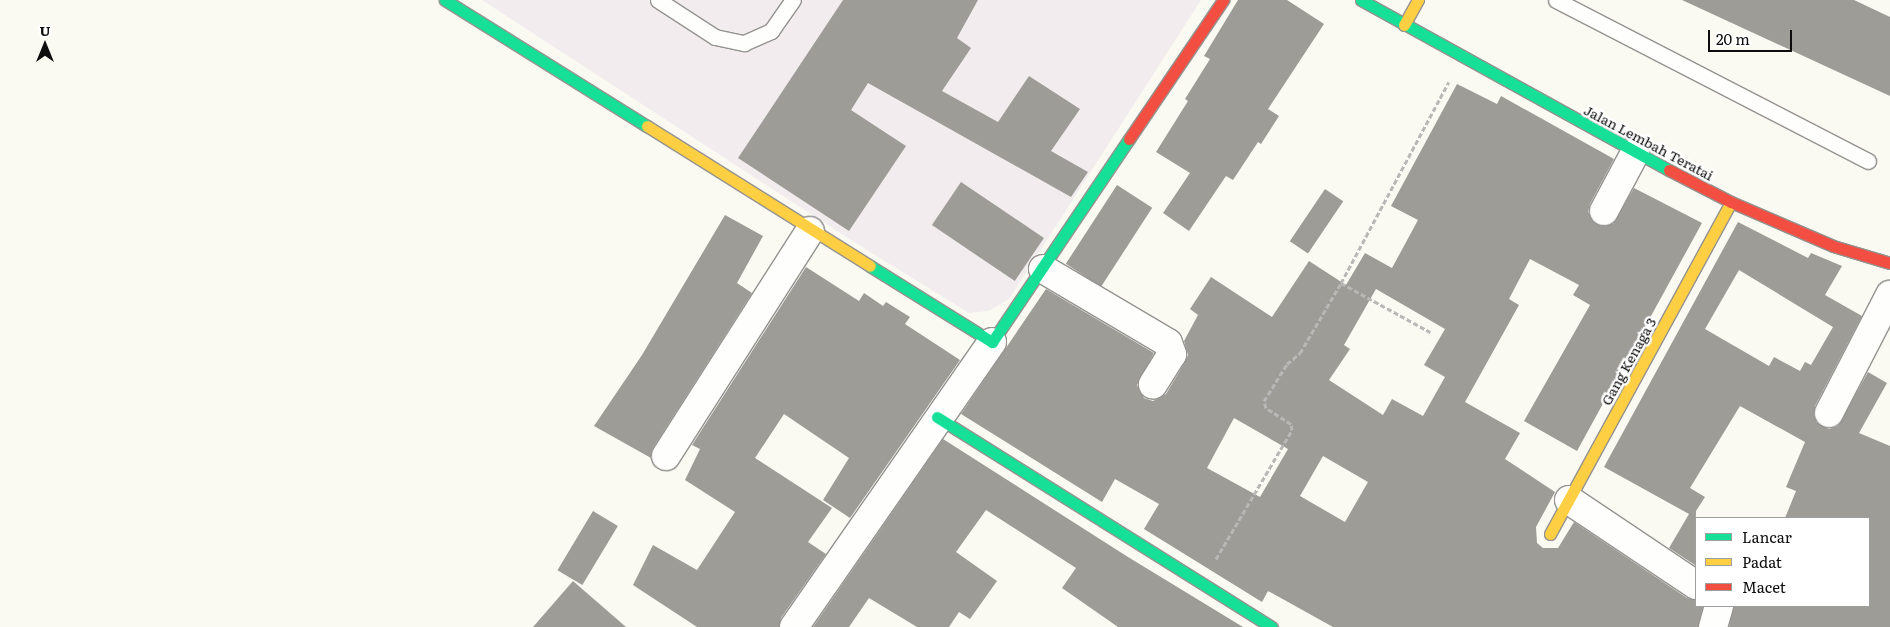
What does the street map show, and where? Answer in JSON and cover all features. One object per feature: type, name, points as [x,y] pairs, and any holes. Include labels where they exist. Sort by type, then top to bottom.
[{"type":"street","points":[[445,0],[810,231],[992,342]]},
{"type":"street","points":[[794,627],[937,417],[1043,269],[1223,0]]},
{"type":"street","name":"Jalan Lembah Teratai","points":[[1361,0],[1635,153],[1731,202],[1832,246],[1890,263]]},
{"type":"street","points":[[1404,25],[1418,0]]},
{"type":"street","points":[[1604,211],[1635,153]]},
{"type":"street","name":"Gang Kenaga 3","points":[[1550,534],[1731,202]]},
{"type":"street","points":[[666,456],[810,231]]},
{"type":"street","points":[[1043,269],[1168,343],[1172,354],[1153,385]]},
{"type":"street","points":[[1829,413],[1890,295]]},
{"type":"street","points":[[937,417],[1272,627]]},
{"type":"street","points":[[1568,500],[1695,584]]},
{"type":"street","points":[[1714,627],[1719,607]]},
{"type":"lane","points":[[658,0],[715,37],[744,43],[771,31],[793,0]]},
{"type":"lane","points":[[1556,0],[1868,161]]},
{"type":"path","points":[[1201,583],[1292,430],[1291,424],[1266,408],[1264,401],[1287,364],[1300,353],[1341,283],[1463,58]]},
{"type":"path","points":[[1341,283],[1430,332]]},
{"type":"shaded area","points":[[482,0],[1201,0],[1009,299],[988,311],[969,313],[854,242]]},
{"type":"building","points":[[843,0],[978,0],[957,38],[971,48],[942,91],[998,122],[1029,76],[1080,109],[1051,151],[1088,172],[1071,197],[868,83],[851,110],[906,146],[849,231],[738,158]]},
{"type":"building","points":[[1238,0],[1287,0],[1324,24],[1268,109],[1279,116],[1261,144],[1258,142],[1233,180],[1226,176],[1189,231],[1163,213],[1190,173],[1156,152],[1188,101],[1185,99],[1210,59],[1204,56]]},
{"type":"building","points":[[1682,0],[1854,0],[1890,17],[1890,96]]},
{"type":"building","points":[[1457,84],[1497,104],[1501,96],[1614,159],[1590,204],[1588,212],[1596,224],[1613,224],[1634,188],[1702,223],[1577,451],[1524,421],[1590,305],[1573,295],[1579,285],[1530,259],[1509,299],[1519,305],[1465,402],[1520,433],[1505,459],[1555,492],[1536,527],[1537,543],[1543,548],[1558,548],[1574,522],[1687,598],[1695,600],[1695,607],[1703,607],[1698,627],[1333,627],[1268,591],[1262,602],[1144,529],[1159,504],[1115,479],[1102,502],[961,414],[1046,289],[1154,353],[1137,385],[1144,398],[1153,401],[1166,394],[1185,362],[1188,355],[1184,341],[1198,315],[1190,309],[1211,277],[1272,317],[1309,261],[1346,285],[1365,253],[1392,268],[1418,220],[1391,206]],"holes":[[[1376,289],[1445,329],[1424,365],[1445,377],[1423,416],[1392,399],[1383,415],[1329,380],[1350,349],[1344,345]],[[1234,418],[1288,449],[1260,497],[1207,468]],[[1323,456],[1368,482],[1345,522],[1300,496]]]},
{"type":"building","points":[[961,182],[1044,238],[1015,281],[932,225]]},
{"type":"building","points":[[1117,185],[1152,208],[1101,287],[1066,264]]},
{"type":"building","points":[[1325,189],[1343,201],[1308,254],[1290,241]]},
{"type":"building","points":[[725,215],[763,236],[737,283],[752,293],[653,448],[651,458],[594,426],[642,355]]},
{"type":"building","points":[[1738,222],[1808,258],[1811,253],[1842,266],[1825,295],[1862,316],[1815,406],[1816,422],[1829,429],[1838,426],[1868,372],[1887,383],[1859,433],[1890,446],[1890,627],[1729,627],[1734,607],[1870,607],[1870,517],[1785,517],[1796,491],[1786,487],[1805,442],[1740,406],[1690,488],[1705,497],[1696,511],[1695,517],[1695,565],[1669,548],[1689,514],[1604,467]],"holes":[[[1739,270],[1833,327],[1811,365],[1805,362],[1800,371],[1774,357],[1769,366],[1705,329]]]},
{"type":"building","points":[[806,267],[859,301],[864,293],[883,306],[886,302],[910,317],[905,324],[960,360],[850,518],[823,500],[849,458],[784,414],[755,458],[832,508],[808,542],[826,554],[781,618],[779,627],[697,627],[633,585],[653,545],[697,570],[735,512],[685,480],[700,449],[692,445]]},
{"type":"building","points":[[943,439],[1128,557],[1243,627],[1118,627],[1062,588],[1076,568],[986,510],[956,552],[997,581],[970,619],[959,612],[949,627],[917,627],[869,598],[849,627],[813,627]]},
{"type":"building","points":[[593,511],[618,526],[582,585],[557,570]]},
{"type":"building","points":[[573,581],[626,627],[533,627]]},
{"type":"traffic: fast","points":[[445,0],[647,126]]},
{"type":"traffic: fast","points":[[1361,0],[1669,170]]},
{"type":"traffic: fast","points":[[870,266],[992,342],[1129,139]]},
{"type":"traffic: fast","points":[[937,417],[1272,627]]},
{"type":"traffic: slow","points":[[1404,25],[1418,0]]},
{"type":"traffic: slow","points":[[647,126],[870,266]]},
{"type":"traffic: slow","points":[[1550,534],[1731,202]]},
{"type":"traffic: jam","points":[[1129,139],[1223,0]]},
{"type":"traffic: jam","points":[[1669,170],[1731,202],[1833,246],[1890,263]]}]
